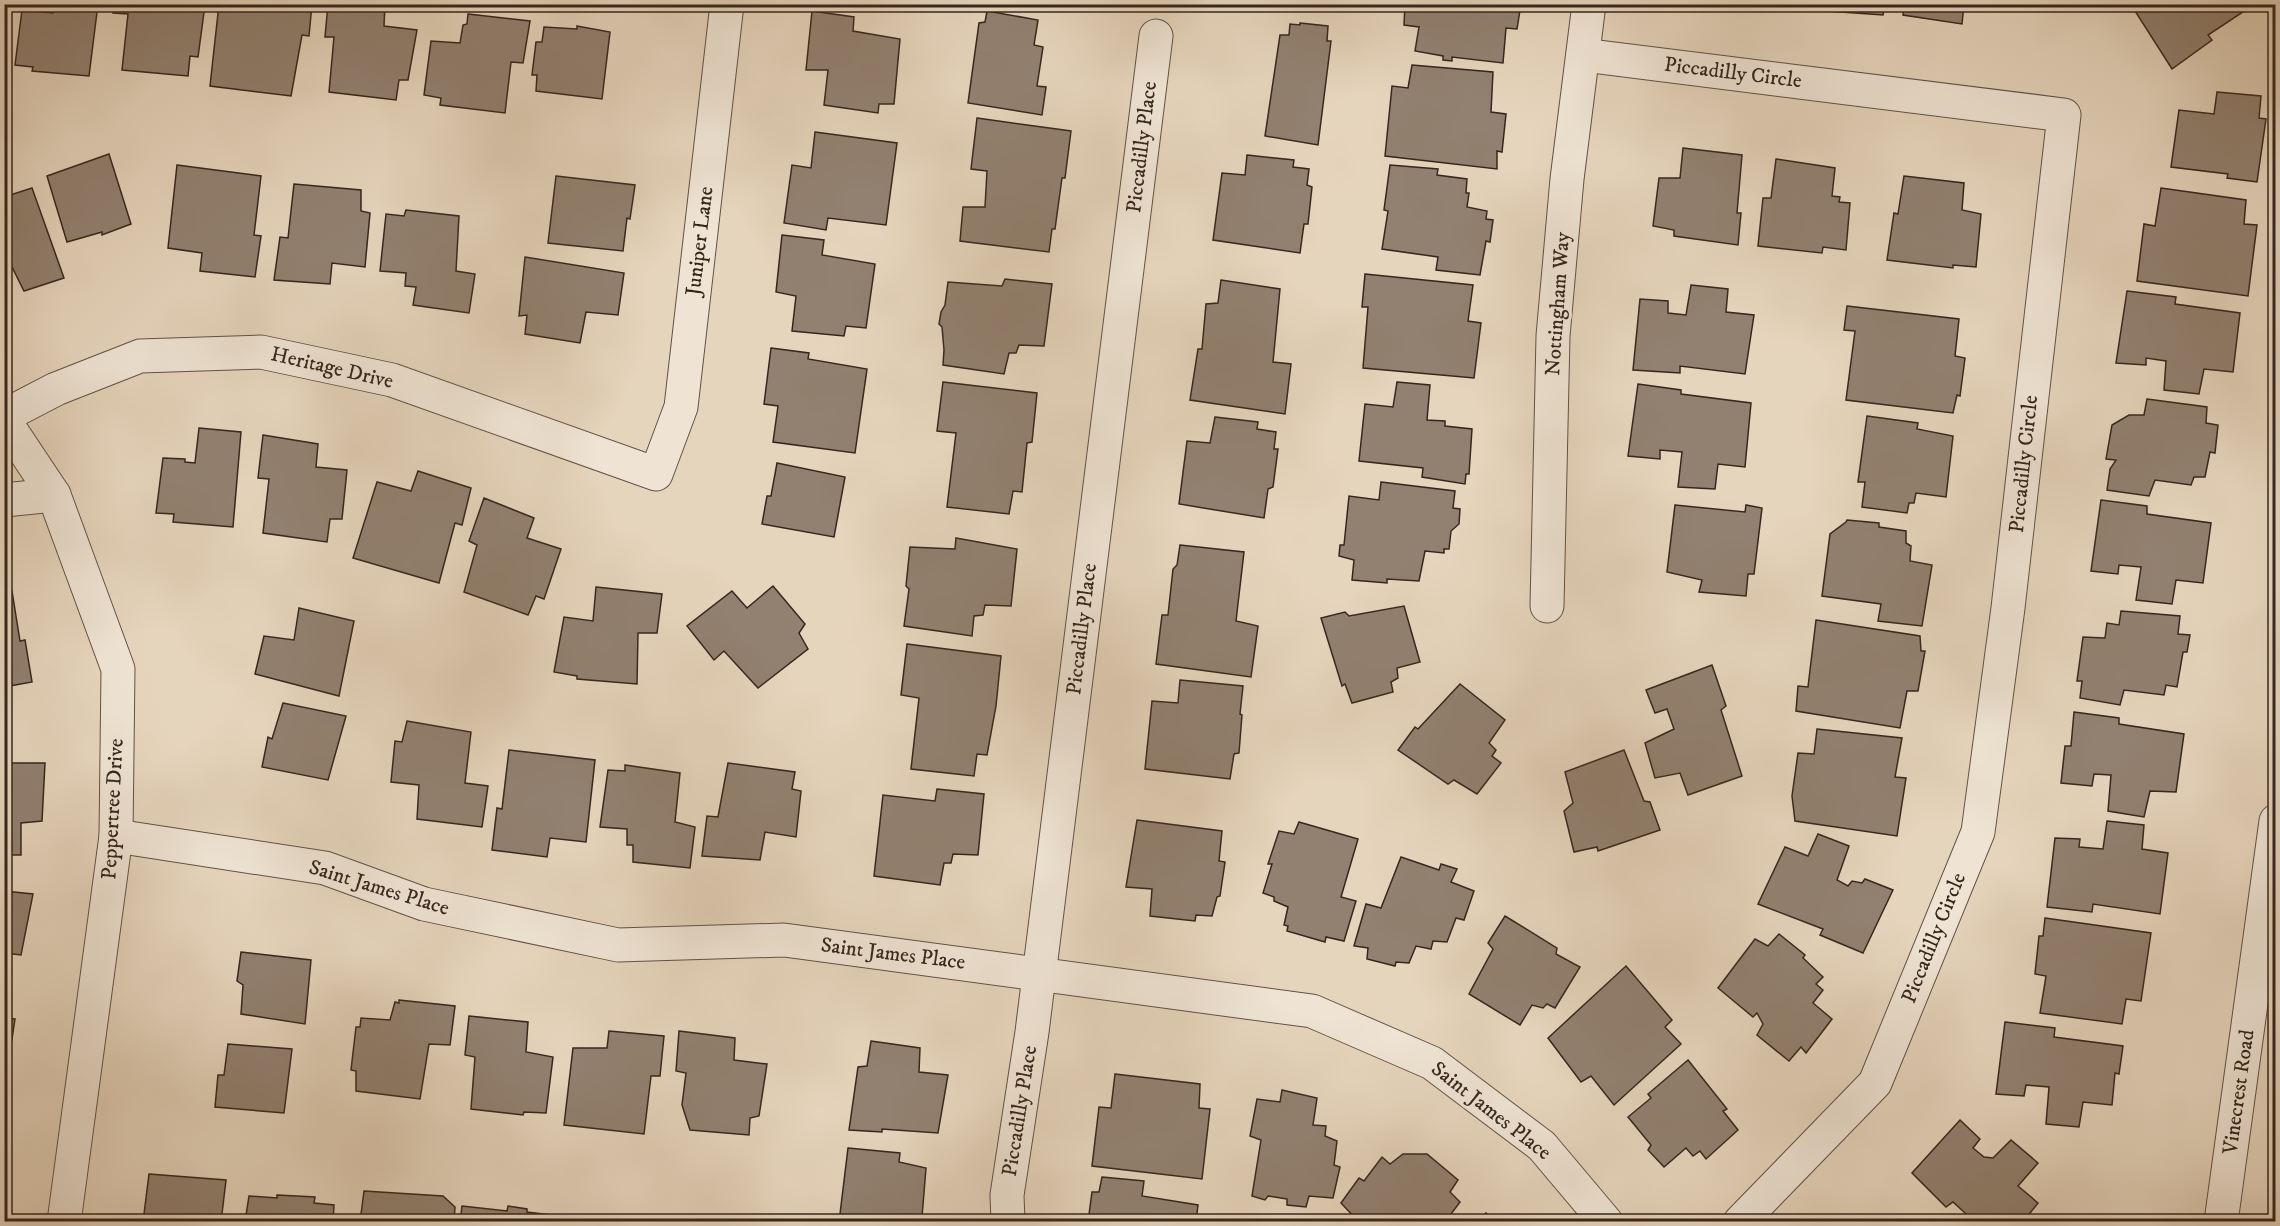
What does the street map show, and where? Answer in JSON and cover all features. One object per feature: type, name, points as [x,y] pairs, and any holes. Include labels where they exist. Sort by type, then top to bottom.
[{"type":"street","name":"Juniper Lane","points":[[656,474],[681,407],[727,4]]},
{"type":"street","name":"Nottingham Way","points":[[1547,606],[1553,336],[1567,179],[1588,4]]},
{"type":"street","name":"Piccadilly Place","points":[[1008,1221],[1008,1195],[1039,973],[1156,36]]},
{"type":"street","name":"Piccadilly Circle","points":[[1583,54],[2064,115],[2008,608],[1977,832],[1875,1083],[1740,1221]]},
{"type":"street","name":"Heritage Drive","points":[[4,418],[56,389],[140,356],[261,352],[392,380],[656,474]]},
{"type":"street","name":"Peppertree Drive","points":[[4,418],[54,495],[118,669],[116,836],[64,1221]]},
{"type":"street","points":[[4,500],[54,495]]},
{"type":"street","name":"Vinecrest Road","points":[[2221,1221],[2276,821]]},
{"type":"street","name":"Saint James Place","points":[[116,836],[325,868],[424,904],[618,945],[784,940],[1312,1011],[1432,1063],[1542,1146],[1606,1221]]},
{"type":"building","points":[[54,4],[98,4],[89,76],[32,71],[33,67],[15,65],[22,10],[53,13]]},
{"type":"building","points":[[114,4],[205,5],[198,57],[190,56],[188,76],[122,70],[128,14],[113,13]]},
{"type":"building","points":[[219,4],[255,9],[255,4],[312,4],[309,36],[302,35],[291,96],[210,86]]},
{"type":"building","points":[[328,4],[385,4],[384,26],[417,30],[408,80],[399,80],[396,100],[329,92],[334,37],[325,37]]},
{"type":"building","points":[[1405,4],[1521,4],[1517,29],[1506,28],[1503,63],[1452,57],[1452,61],[1443,60],[1443,56],[1415,51],[1419,27],[1404,25]]},
{"type":"building","points":[[1827,4],[1885,4],[1883,15],[1827,11]]},
{"type":"building","points":[[1904,4],[1964,4],[1962,24],[1903,15]]},
{"type":"building","points":[[2144,4],[2255,4],[2208,35],[2212,40],[2172,69],[2135,11]]},
{"type":"building","points":[[812,11],[854,17],[853,31],[900,39],[894,104],[879,104],[878,113],[824,105],[828,70],[806,70]]},
{"type":"building","points":[[987,11],[1038,20],[1034,45],[1043,47],[1037,86],[1046,87],[1042,115],[968,103],[979,23],[985,22]]},
{"type":"building","points":[[468,14],[530,21],[523,63],[511,62],[505,113],[440,105],[441,98],[424,95],[431,41],[460,43],[463,25],[467,24]]},
{"type":"building","points":[[1300,23],[1328,26],[1327,41],[1331,41],[1318,145],[1265,136],[1280,35],[1289,35],[1290,24],[1300,25]]},
{"type":"building","points":[[577,26],[610,32],[602,99],[536,91],[537,75],[532,75],[536,42],[542,42],[544,27],[577,29]]},
{"type":"building","points":[[1412,65],[1493,72],[1491,112],[1506,114],[1502,152],[1497,151],[1497,169],[1385,156],[1392,86],[1408,88]]},
{"type":"building","points":[[2217,92],[2261,96],[2259,118],[2266,119],[2257,182],[2227,178],[2228,174],[2171,167],[2179,110],[2214,114]]},
{"type":"building","points":[[977,118],[1071,131],[1065,178],[1062,178],[1055,229],[1052,229],[1049,252],[960,241],[963,207],[985,207],[987,171],[971,169]]},
{"type":"building","points":[[815,132],[897,143],[886,225],[828,218],[826,230],[784,223],[792,165],[811,168]]},
{"type":"building","points":[[1683,148],[1742,155],[1737,213],[1741,213],[1738,245],[1674,236],[1674,230],[1653,226],[1659,178],[1680,178]]},
{"type":"building","points":[[109,154],[131,224],[102,235],[102,232],[67,242],[47,176]]},
{"type":"building","points":[[1247,155],[1294,160],[1293,167],[1309,169],[1307,185],[1312,187],[1308,224],[1304,224],[1300,253],[1213,240],[1222,173],[1245,175]]},
{"type":"building","points":[[1776,159],[1835,168],[1832,196],[1840,197],[1839,202],[1850,203],[1846,250],[1823,247],[1822,253],[1758,246],[1763,198],[1771,198]]},
{"type":"building","points":[[177,165],[261,176],[254,235],[261,236],[255,277],[200,271],[202,253],[168,248]]},
{"type":"building","points":[[1390,165],[1438,169],[1437,175],[1467,179],[1466,193],[1469,193],[1467,207],[1487,211],[1486,219],[1493,220],[1490,242],[1486,241],[1480,275],[1436,270],[1438,257],[1382,249],[1388,211],[1384,210]]},
{"type":"building","points":[[556,176],[635,185],[630,219],[627,218],[623,251],[548,243]]},
{"type":"building","points":[[1904,176],[1964,183],[1962,210],[1981,214],[1976,267],[1953,265],[1953,268],[1887,260],[1894,213],[1898,214]]},
{"type":"building","points":[[294,184],[361,190],[361,211],[370,213],[365,267],[332,263],[330,284],[274,280],[280,237],[288,238]]},
{"type":"building","points":[[32,188],[64,278],[24,291],[10,263],[4,265],[4,197]]},
{"type":"building","points":[[2161,188],[2246,200],[2244,224],[2257,225],[2248,296],[2137,281],[2144,224],[2155,226]]},
{"type":"building","points":[[406,210],[459,216],[456,271],[475,274],[469,313],[413,305],[416,287],[405,286],[406,273],[380,271],[386,214],[404,216]]},
{"type":"building","points":[[782,235],[824,240],[822,255],[875,264],[866,328],[846,326],[844,336],[792,331],[796,296],[776,292]]},
{"type":"building","points":[[525,257],[624,273],[618,315],[586,312],[580,343],[525,334],[527,315],[519,316]]},
{"type":"building","points":[[1365,274],[1473,285],[1468,321],[1481,323],[1474,378],[1363,368],[1368,307],[1362,307]]},
{"type":"building","points":[[1005,279],[1052,284],[1044,346],[1019,345],[1016,353],[1009,353],[1004,374],[943,365],[942,327],[939,324],[945,305],[948,282],[1002,286]]},
{"type":"building","points":[[1221,280],[1280,289],[1273,362],[1291,364],[1285,414],[1190,400],[1198,349],[1202,349],[1206,304],[1218,303]]},
{"type":"building","points":[[1691,285],[1728,289],[1726,312],[1754,315],[1745,374],[1680,366],[1680,373],[1633,370],[1640,299],[1668,301],[1668,313],[1686,315]]},
{"type":"building","points":[[2127,291],[2176,297],[2175,304],[2240,313],[2233,372],[2204,369],[2199,394],[2164,390],[2166,361],[2146,358],[2146,365],[2116,363]]},
{"type":"building","points":[[1847,306],[1959,319],[1955,356],[1965,358],[1960,396],[1957,395],[1953,413],[1846,400],[1855,331],[1844,330]]},
{"type":"building","points":[[771,348],[809,353],[808,359],[867,369],[855,453],[773,442],[778,406],[764,404]]},
{"type":"building","points":[[943,382],[1037,393],[1032,442],[1027,443],[1022,492],[1013,491],[1009,514],[947,507],[956,433],[937,431]]},
{"type":"building","points":[[1397,382],[1430,385],[1427,420],[1445,421],[1445,426],[1472,429],[1469,474],[1466,474],[1465,484],[1422,477],[1423,468],[1359,461],[1365,404],[1393,407]]},
{"type":"building","points":[[1638,384],[1681,390],[1681,394],[1751,403],[1745,467],[1718,464],[1715,489],[1678,487],[1682,452],[1660,450],[1660,459],[1628,456]]},
{"type":"building","points":[[2147,399],[2207,407],[2206,423],[2218,425],[2215,453],[2210,452],[2205,477],[2194,477],[2191,485],[2155,480],[2149,496],[2107,490],[2110,469],[2116,460],[2106,459],[2112,425],[2129,415],[2144,415]]},
{"type":"building","points":[[1867,416],[1918,423],[1917,429],[1953,436],[1946,497],[1916,493],[1914,503],[1909,503],[1907,513],[1862,507],[1865,482],[1858,482]]},
{"type":"building","points":[[1215,417],[1258,422],[1257,429],[1276,432],[1274,449],[1278,449],[1273,487],[1268,489],[1264,518],[1179,504],[1187,441],[1210,443]]},
{"type":"building","points":[[199,428],[241,432],[233,527],[173,522],[174,514],[156,513],[163,458],[185,459],[185,462],[195,463]]},
{"type":"building","points":[[263,435],[318,444],[316,467],[347,470],[342,519],[330,519],[327,542],[263,533],[269,479],[258,478]]},
{"type":"building","points":[[777,463],[845,477],[834,537],[762,524],[767,496],[771,496]]},
{"type":"building","points":[[418,471],[471,488],[462,525],[455,523],[439,583],[353,558],[377,482],[411,491]]},
{"type":"building","points":[[1381,482],[1455,491],[1453,508],[1460,509],[1459,524],[1451,531],[1449,549],[1444,549],[1444,553],[1425,551],[1419,581],[1387,579],[1387,583],[1352,580],[1354,560],[1339,556],[1340,545],[1344,545],[1349,496],[1379,500]]},
{"type":"building","points":[[484,498],[534,518],[527,538],[561,549],[544,599],[536,596],[528,615],[464,592],[477,545],[469,541]]},
{"type":"building","points":[[2101,500],[2147,506],[2147,514],[2211,523],[2203,583],[2176,580],[2172,604],[2136,600],[2141,567],[2119,565],[2118,574],[2091,571]]},
{"type":"building","points":[[1675,505],[1745,512],[1746,505],[1762,508],[1754,574],[1748,574],[1746,596],[1699,592],[1702,580],[1667,572]]},
{"type":"building","points":[[1847,520],[1879,523],[1879,527],[1906,531],[1906,543],[1911,546],[1910,561],[1932,565],[1922,626],[1878,621],[1881,604],[1822,596],[1830,534]]},
{"type":"building","points":[[956,538],[1017,549],[1011,606],[985,605],[983,615],[974,616],[972,636],[904,626],[909,589],[906,586],[910,547],[955,549]]},
{"type":"building","points":[[1180,545],[1244,552],[1236,621],[1258,626],[1251,677],[1156,664],[1162,615],[1168,615],[1173,569],[1177,565]]},
{"type":"building","points":[[773,586],[805,624],[799,633],[808,649],[758,688],[724,651],[714,660],[687,626],[732,591],[747,608]]},
{"type":"building","points":[[596,587],[662,594],[657,633],[638,633],[637,684],[577,679],[577,676],[554,672],[564,617],[593,621]]},
{"type":"building","points":[[12,591],[20,641],[25,640],[32,682],[4,687],[4,594]]},
{"type":"building","points":[[1404,606],[1420,662],[1397,668],[1398,678],[1391,682],[1393,692],[1352,703],[1345,684],[1342,686],[1321,618],[1345,612],[1349,616]]},
{"type":"building","points":[[299,608],[354,621],[339,696],[255,674],[264,636],[294,640]]},
{"type":"building","points":[[2121,611],[2180,616],[2178,634],[2190,635],[2187,652],[2183,652],[2177,687],[2166,685],[2164,695],[2124,690],[2120,705],[2080,698],[2082,681],[2077,681],[2083,637],[2105,638],[2107,623],[2119,625]]},
{"type":"building","points":[[1816,620],[1920,636],[1921,651],[1925,651],[1918,691],[1907,691],[1900,728],[1796,711],[1798,686],[1808,687]]},
{"type":"building","points":[[907,644],[1001,656],[996,706],[987,755],[977,754],[974,776],[911,769],[919,698],[901,695]]},
{"type":"building","points":[[1712,665],[1726,706],[1721,710],[1742,776],[1688,795],[1680,773],[1655,778],[1645,743],[1674,729],[1667,709],[1655,713],[1646,690]]},
{"type":"building","points":[[1180,680],[1243,686],[1239,753],[1234,754],[1230,779],[1145,769],[1152,701],[1178,703]]},
{"type":"building","points":[[1460,684],[1505,720],[1489,743],[1496,750],[1492,756],[1501,763],[1477,794],[1454,780],[1448,784],[1398,750],[1415,727],[1418,729]]},
{"type":"building","points":[[283,703],[346,716],[328,780],[262,767],[268,737],[272,739]]},
{"type":"building","points":[[2074,712],[2119,718],[2119,724],[2184,734],[2176,792],[2150,791],[2144,817],[2108,811],[2111,775],[2094,774],[2092,786],[2061,783],[2065,746],[2071,746]]},
{"type":"building","points":[[407,721],[471,732],[465,783],[488,786],[482,827],[417,819],[419,785],[391,782],[395,741],[402,742]]},
{"type":"building","points":[[1817,729],[1902,738],[1895,777],[1906,778],[1897,836],[1795,821],[1792,796],[1798,753],[1814,754]]},
{"type":"building","points":[[509,750],[595,760],[586,842],[550,838],[547,857],[492,850],[497,808],[502,809]]},
{"type":"building","points":[[1624,750],[1644,801],[1650,802],[1660,830],[1598,851],[1597,847],[1574,852],[1564,811],[1573,803],[1565,772]]},
{"type":"building","points":[[4,763],[45,763],[42,821],[21,823],[21,855],[4,855]]},
{"type":"building","points":[[728,763],[795,772],[792,789],[801,791],[796,837],[765,832],[760,860],[702,856],[707,816],[718,817]]},
{"type":"building","points":[[625,765],[680,773],[675,822],[695,827],[690,868],[633,862],[633,845],[627,845],[627,829],[600,827],[608,770],[625,771]]},
{"type":"building","points":[[937,789],[984,794],[978,855],[953,854],[951,863],[944,863],[940,885],[874,876],[883,795],[935,801]]},
{"type":"building","points":[[1137,820],[1222,831],[1219,861],[1225,862],[1220,896],[1217,897],[1212,916],[1196,915],[1195,921],[1150,916],[1152,889],[1126,887]]},
{"type":"building","points":[[2107,821],[2144,825],[2142,849],[2168,853],[2160,914],[2093,904],[2092,912],[2047,907],[2055,838],[2080,839],[2079,847],[2103,849]]},
{"type":"building","points":[[1299,822],[1358,839],[1341,897],[1356,901],[1344,941],[1326,937],[1325,942],[1287,931],[1288,926],[1284,925],[1288,907],[1274,901],[1274,897],[1263,893],[1272,864],[1268,864],[1279,831],[1294,834]]},
{"type":"building","points":[[1818,834],[1849,846],[1837,880],[1848,886],[1852,881],[1862,883],[1865,879],[1893,890],[1863,953],[1820,935],[1823,929],[1758,904],[1785,847],[1808,856]]},
{"type":"building","points":[[1401,857],[1439,870],[1441,864],[1457,869],[1451,882],[1474,891],[1464,920],[1456,918],[1447,942],[1433,941],[1431,949],[1416,946],[1409,963],[1396,962],[1395,966],[1367,959],[1368,948],[1354,946],[1366,904],[1381,908]]},
{"type":"building","points":[[4,891],[33,894],[21,955],[4,953]]},
{"type":"building","points":[[1505,916],[1557,948],[1556,954],[1580,967],[1555,1008],[1547,1004],[1543,1008],[1532,1005],[1520,1025],[1469,994],[1493,949],[1488,943]]},
{"type":"building","points":[[2045,918],[2151,933],[2141,1001],[2126,999],[2122,1024],[2040,1013],[2046,976],[2035,974],[2039,936],[2043,936]]},
{"type":"building","points":[[1779,934],[1805,955],[1803,958],[1823,977],[1816,984],[1823,990],[1813,1003],[1832,1019],[1806,1053],[1801,1047],[1789,1061],[1757,1035],[1763,1024],[1757,1013],[1753,1017],[1718,988],[1755,939],[1768,946]]},
{"type":"building","points":[[241,952],[311,960],[305,1024],[241,1014],[243,985],[237,981]]},
{"type":"building","points":[[1626,966],[1672,1020],[1665,1027],[1681,1044],[1614,1105],[1591,1076],[1581,1082],[1548,1038]]},
{"type":"building","points":[[399,1000],[455,1006],[450,1045],[429,1044],[420,1099],[356,1091],[356,1071],[351,1070],[356,1027],[360,1027],[361,1018],[390,1020],[395,1002],[399,1003]]},
{"type":"building","points":[[469,1016],[528,1022],[526,1052],[553,1057],[546,1113],[524,1112],[523,1115],[471,1109],[475,1057],[465,1055]]},
{"type":"building","points":[[4,1018],[15,1019],[7,1072],[4,1072]]},
{"type":"building","points":[[2005,1022],[2055,1028],[2054,1037],[2123,1046],[2119,1074],[2115,1073],[2112,1105],[2083,1102],[2079,1127],[2046,1124],[2049,1087],[2026,1085],[2024,1096],[1996,1094]]},
{"type":"building","points":[[609,1031],[664,1036],[660,1076],[651,1076],[644,1134],[564,1125],[573,1048],[607,1048]]},
{"type":"building","points":[[679,1031],[735,1038],[734,1060],[767,1064],[759,1116],[750,1118],[749,1135],[690,1130],[682,1105],[686,1073],[676,1071]]},
{"type":"building","points":[[871,1041],[920,1048],[919,1072],[948,1075],[938,1133],[882,1129],[882,1132],[849,1130],[858,1067],[867,1066]]},
{"type":"building","points":[[228,1044],[292,1049],[284,1113],[215,1107],[218,1075],[224,1075]]},
{"type":"building","points":[[1688,1060],[1727,1109],[1723,1111],[1738,1130],[1706,1159],[1700,1151],[1693,1156],[1686,1148],[1664,1167],[1648,1150],[1651,1145],[1628,1117],[1651,1098],[1648,1094]]},
{"type":"building","points":[[1115,1074],[1200,1084],[1199,1108],[1210,1109],[1202,1179],[1092,1166],[1099,1107],[1111,1108]]},
{"type":"building","points":[[1282,1090],[1317,1098],[1313,1125],[1326,1126],[1325,1136],[1337,1141],[1334,1165],[1340,1167],[1333,1198],[1309,1196],[1306,1207],[1287,1205],[1287,1199],[1268,1196],[1265,1200],[1252,1196],[1261,1140],[1250,1136],[1257,1099],[1280,1102]]},
{"type":"building","points":[[1960,1120],[1980,1139],[1973,1148],[1984,1157],[1993,1158],[2011,1140],[2038,1163],[2018,1186],[2038,1203],[2023,1222],[1975,1222],[1953,1202],[1946,1207],[1912,1173]]},
{"type":"building","points":[[848,1148],[900,1153],[899,1162],[926,1168],[922,1217],[900,1217],[900,1222],[845,1222],[845,1215],[840,1214]]},
{"type":"building","points":[[1403,1154],[1427,1154],[1458,1180],[1450,1192],[1460,1202],[1445,1222],[1354,1222],[1356,1219],[1341,1203],[1359,1178],[1364,1181],[1382,1157],[1390,1164]]},
{"type":"building","points":[[149,1174],[226,1180],[221,1222],[143,1222]]},
{"type":"building","points":[[1102,1177],[1144,1181],[1142,1196],[1198,1205],[1196,1222],[1088,1222],[1092,1192],[1099,1192]]},
{"type":"building","points":[[364,1191],[443,1196],[455,1207],[454,1222],[360,1222]]},
{"type":"building","points":[[277,1195],[315,1197],[314,1203],[334,1205],[333,1222],[245,1222],[249,1196],[277,1198]]},
{"type":"building","points":[[462,1206],[507,1211],[508,1206],[527,1209],[527,1212],[567,1217],[567,1222],[460,1222]]},
{"type":"building","points":[[1486,1213],[1497,1222],[1476,1222]]}]
